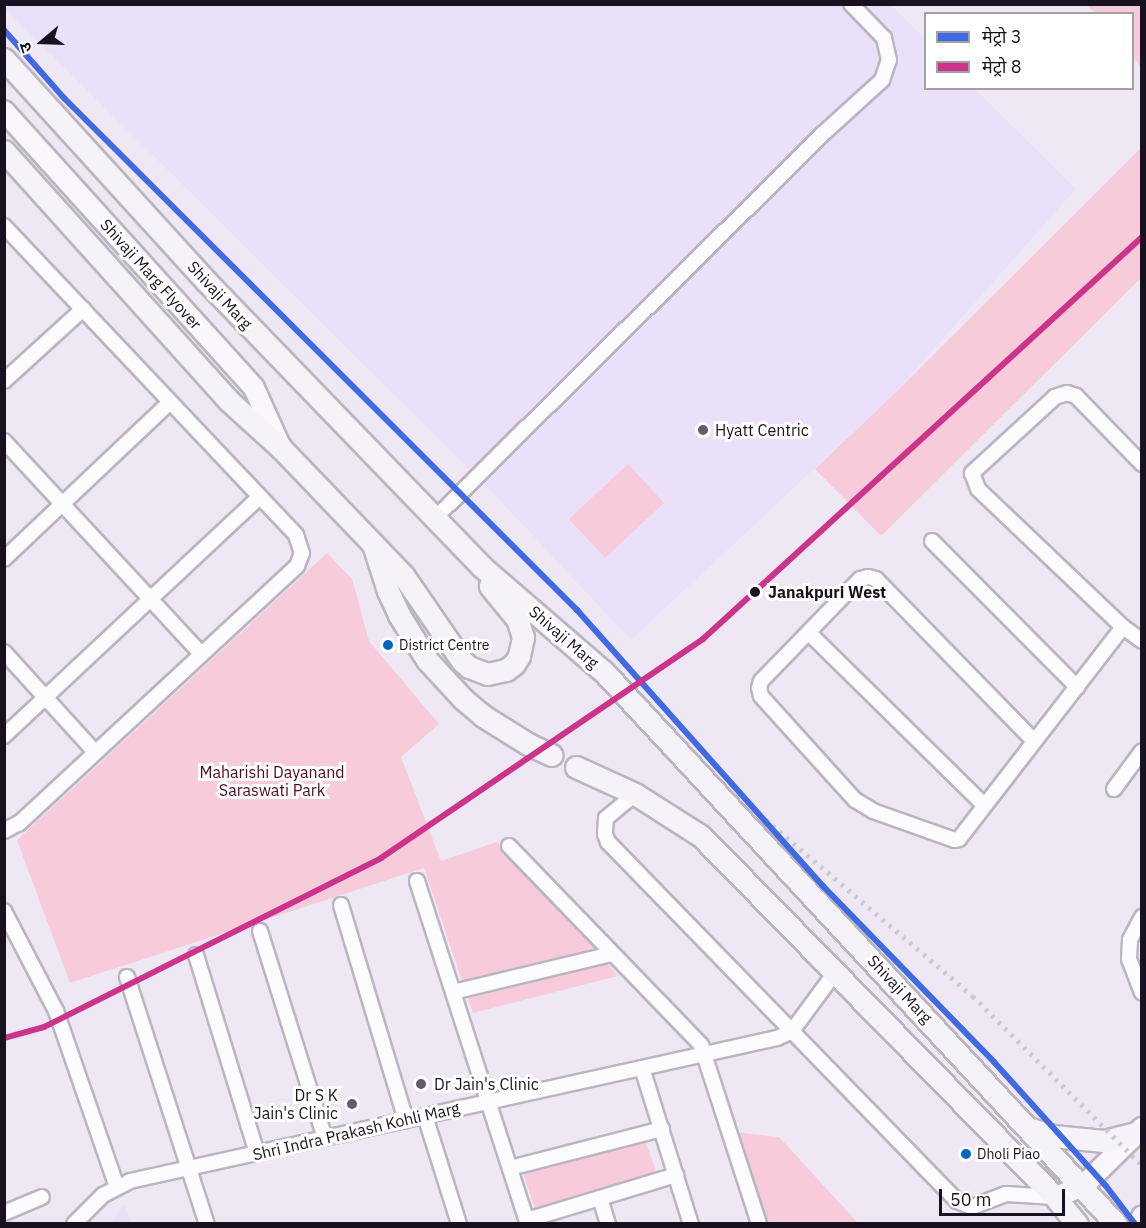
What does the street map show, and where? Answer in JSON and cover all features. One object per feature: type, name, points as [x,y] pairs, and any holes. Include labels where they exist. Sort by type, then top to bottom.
[{"type":"main road","name":"Shivaji Marg","points":[[4,59],[206,281],[481,566],[604,672],[1086,1189],[1116,1224]]},
{"type":"main road","name":"Shivaji Marg Flyover","points":[[4,111],[254,388],[281,448]]},
{"type":"main road","points":[[4,151],[228,400],[281,448],[373,541],[403,575],[469,668],[487,674],[506,670],[519,656],[523,637],[521,628],[435,518]]},
{"type":"main road","points":[[373,541],[388,591],[408,631],[427,660],[450,687],[483,716],[528,744],[552,755]]},
{"type":"main road","points":[[576,767],[635,794],[701,836],[1055,1197],[1073,1219],[1086,1189],[1140,1135]]},
{"type":"main road","points":[[1030,1129],[1053,1136],[1104,1141],[1140,1135]]},
{"type":"main road","points":[[1055,1197],[1086,1189]]},
{"type":"main road","points":[[1140,1224],[1142,1216]]},
{"type":"street","points":[[435,518],[826,131],[882,80],[889,60],[884,38],[851,4]]},
{"type":"street","points":[[4,226],[296,535],[302,554],[297,566],[200,653],[19,823],[4,831]]},
{"type":"street","points":[[4,381],[83,309]]},
{"type":"street","points":[[1142,464],[1076,396],[1067,393],[1055,397],[972,473],[978,489],[1123,627],[1142,641]]},
{"type":"street","points":[[4,559],[170,402]]},
{"type":"street","points":[[4,441],[200,653]]},
{"type":"street","points":[[4,736],[259,496]]},
{"type":"street","points":[[932,541],[1077,687]]},
{"type":"street","points":[[1034,741],[876,579],[868,577],[860,579],[761,681],[759,688],[761,696],[855,800],[873,811],[952,840],[958,839],[1123,627]]},
{"type":"street","points":[[809,633],[984,805]]},
{"type":"street","points":[[4,652],[95,752]]},
{"type":"street","points":[[1114,789],[1142,751]]},
{"type":"street","points":[[635,794],[606,818],[605,834],[608,842],[957,1201],[972,1207],[1006,1194],[1055,1197]]},
{"type":"street","points":[[509,846],[701,1045],[759,1224]]},
{"type":"street","points":[[417,881],[528,1222],[676,1175]]},
{"type":"street","points":[[341,905],[406,1120]]},
{"type":"street","points":[[4,911],[56,1011],[117,1187]]},
{"type":"street","points":[[1142,916],[1130,940],[1129,959],[1142,993]]},
{"type":"street","points":[[260,931],[326,1138]]},
{"type":"street","points":[[453,992],[611,954]]},
{"type":"street","points":[[196,955],[256,1153]]},
{"type":"street","points":[[792,1031],[834,974]]},
{"type":"street","points":[[128,977],[207,1224]]},
{"type":"street","name":"Shri Indra Prakash Kohli Marg","points":[[74,1224],[84,1211],[117,1187],[130,1181],[777,1038],[792,1031]]},
{"type":"street","points":[[642,1068],[691,1224]]},
{"type":"street","points":[[425,1116],[459,1224]]},
{"type":"street","points":[[510,1168],[662,1129]]},
{"type":"street","points":[[4,1213],[42,1197]]},
{"type":"street","points":[[600,1198],[608,1224]]},
{"type":"shaded area","points":[[4,5],[891,5],[924,38],[924,90],[976,90],[1076,189],[891,397],[631,640],[490,490],[5,9]]},
{"type":"shaded area","points":[[124,1204],[131,1223],[111,1223]]},
{"type":"green space","points":[[1087,5],[1141,5],[1141,67],[1134,58],[1134,12],[1094,12]]},
{"type":"green space","points":[[1141,148],[1141,278],[881,536],[815,469],[891,397]]},
{"type":"green space","points":[[628,464],[664,503],[605,558],[569,519]]},
{"type":"green space","name":"Maharishi Dayanand Saraswati Park","points":[[327,553],[352,579],[369,641],[439,724],[401,757],[441,861],[497,842],[544,890],[618,976],[473,1013],[424,868],[70,983],[17,840]]},
{"type":"green space","points":[[733,1132],[779,1137],[858,1223],[759,1223]]},
{"type":"green space","points":[[645,1140],[657,1174],[536,1212],[522,1169]]},
{"type":"railway","points":[[759,814],[973,996],[1142,1165]]},
{"type":"metro line","name":"3","points":[[4,30],[64,98],[577,610],[823,886],[994,1062],[1106,1186],[1135,1224]]},
{"type":"metro line","name":"8","points":[[4,1038],[44,1027],[381,858],[703,639],[1142,237]]},
{"type":"place","name":"Hyatt Centric","points":[[703,430]]},
{"type":"place","name":"Janakpuri West","points":[[755,592]]},
{"type":"place","name":"District Centre","points":[[388,645]]},
{"type":"place","name":"Dr Jain's Clinic","points":[[421,1084]]},
{"type":"place","name":"Dr S K Jain's Clinic","points":[[352,1104]]},
{"type":"place","name":"Dholi Piao","points":[[966,1154]]}]
